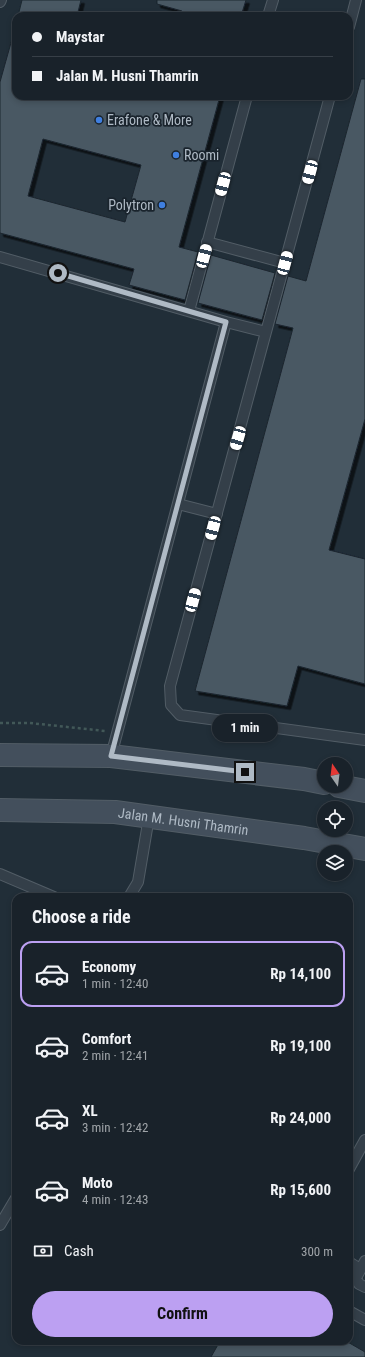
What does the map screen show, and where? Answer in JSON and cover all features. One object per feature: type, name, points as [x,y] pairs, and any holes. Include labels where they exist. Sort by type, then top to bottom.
[{"type":"main road","points":[[0,755],[111,756],[317,782]]},
{"type":"main road","points":[[353,789],[365,791]]},
{"type":"main road","name":"Jalan M. Husni Thamrin","points":[[0,810],[115,812],[304,838],[365,849]]},
{"type":"lane","points":[[269,12],[273,0]]},
{"type":"lane","points":[[353,12],[356,0]]},
{"type":"lane","points":[[189,311],[246,100]]},
{"type":"lane","points":[[329,100],[170,686],[171,705],[180,715],[365,740]]},
{"type":"lane","points":[[207,242],[285,263]]},
{"type":"lane","points":[[0,257],[226,322],[266,332]]},
{"type":"lane","points":[[111,756],[226,322]]},
{"type":"lane","points":[[178,504],[217,514]]},
{"type":"lane","points":[[131,893],[138,882],[149,817]]},
{"type":"lane","points":[[0,874],[45,893]]},
{"type":"lane","points":[[353,1162],[365,1140]]},
{"type":"lane","points":[[0,1225],[3,1214],[12,1203]]},
{"type":"lane","points":[[353,1263],[363,1265],[356,1278],[359,1284],[365,1287]]},
{"type":"lane","points":[[353,1313],[365,1320]]},
{"type":"path","points":[[0,723],[30,724],[118,732]]},
{"type":"building","points":[[22,0],[81,0],[78,12],[19,12]]},
{"type":"building","points":[[157,0],[246,0],[242,12],[182,12],[157,4]]},
{"type":"building","points":[[12,39],[12,100],[219,100],[179,247],[198,252],[185,300],[129,285],[134,269],[0,233],[0,82]],"holes":[[[43,139],[141,165],[125,222],[28,196]]]},
{"type":"building","points":[[361,79],[365,79],[365,419],[329,550],[365,559],[365,684],[298,666],[287,706],[195,691],[293,328],[275,324],[288,276],[306,281]]},
{"type":"building","points":[[211,255],[275,273],[262,320],[198,303]]},
{"type":"building","points":[[218,1345],[353,1345],[365,1352],[365,1357],[211,1357]]},
{"type":"place","name":"Erafone & More","points":[[99,120]]},
{"type":"place","name":"Roomi","points":[[176,155]]},
{"type":"place","name":"Polytron","points":[[162,205]]},
{"type":"route","points":[[58,273],[226,322],[111,756],[245,772]]}]
